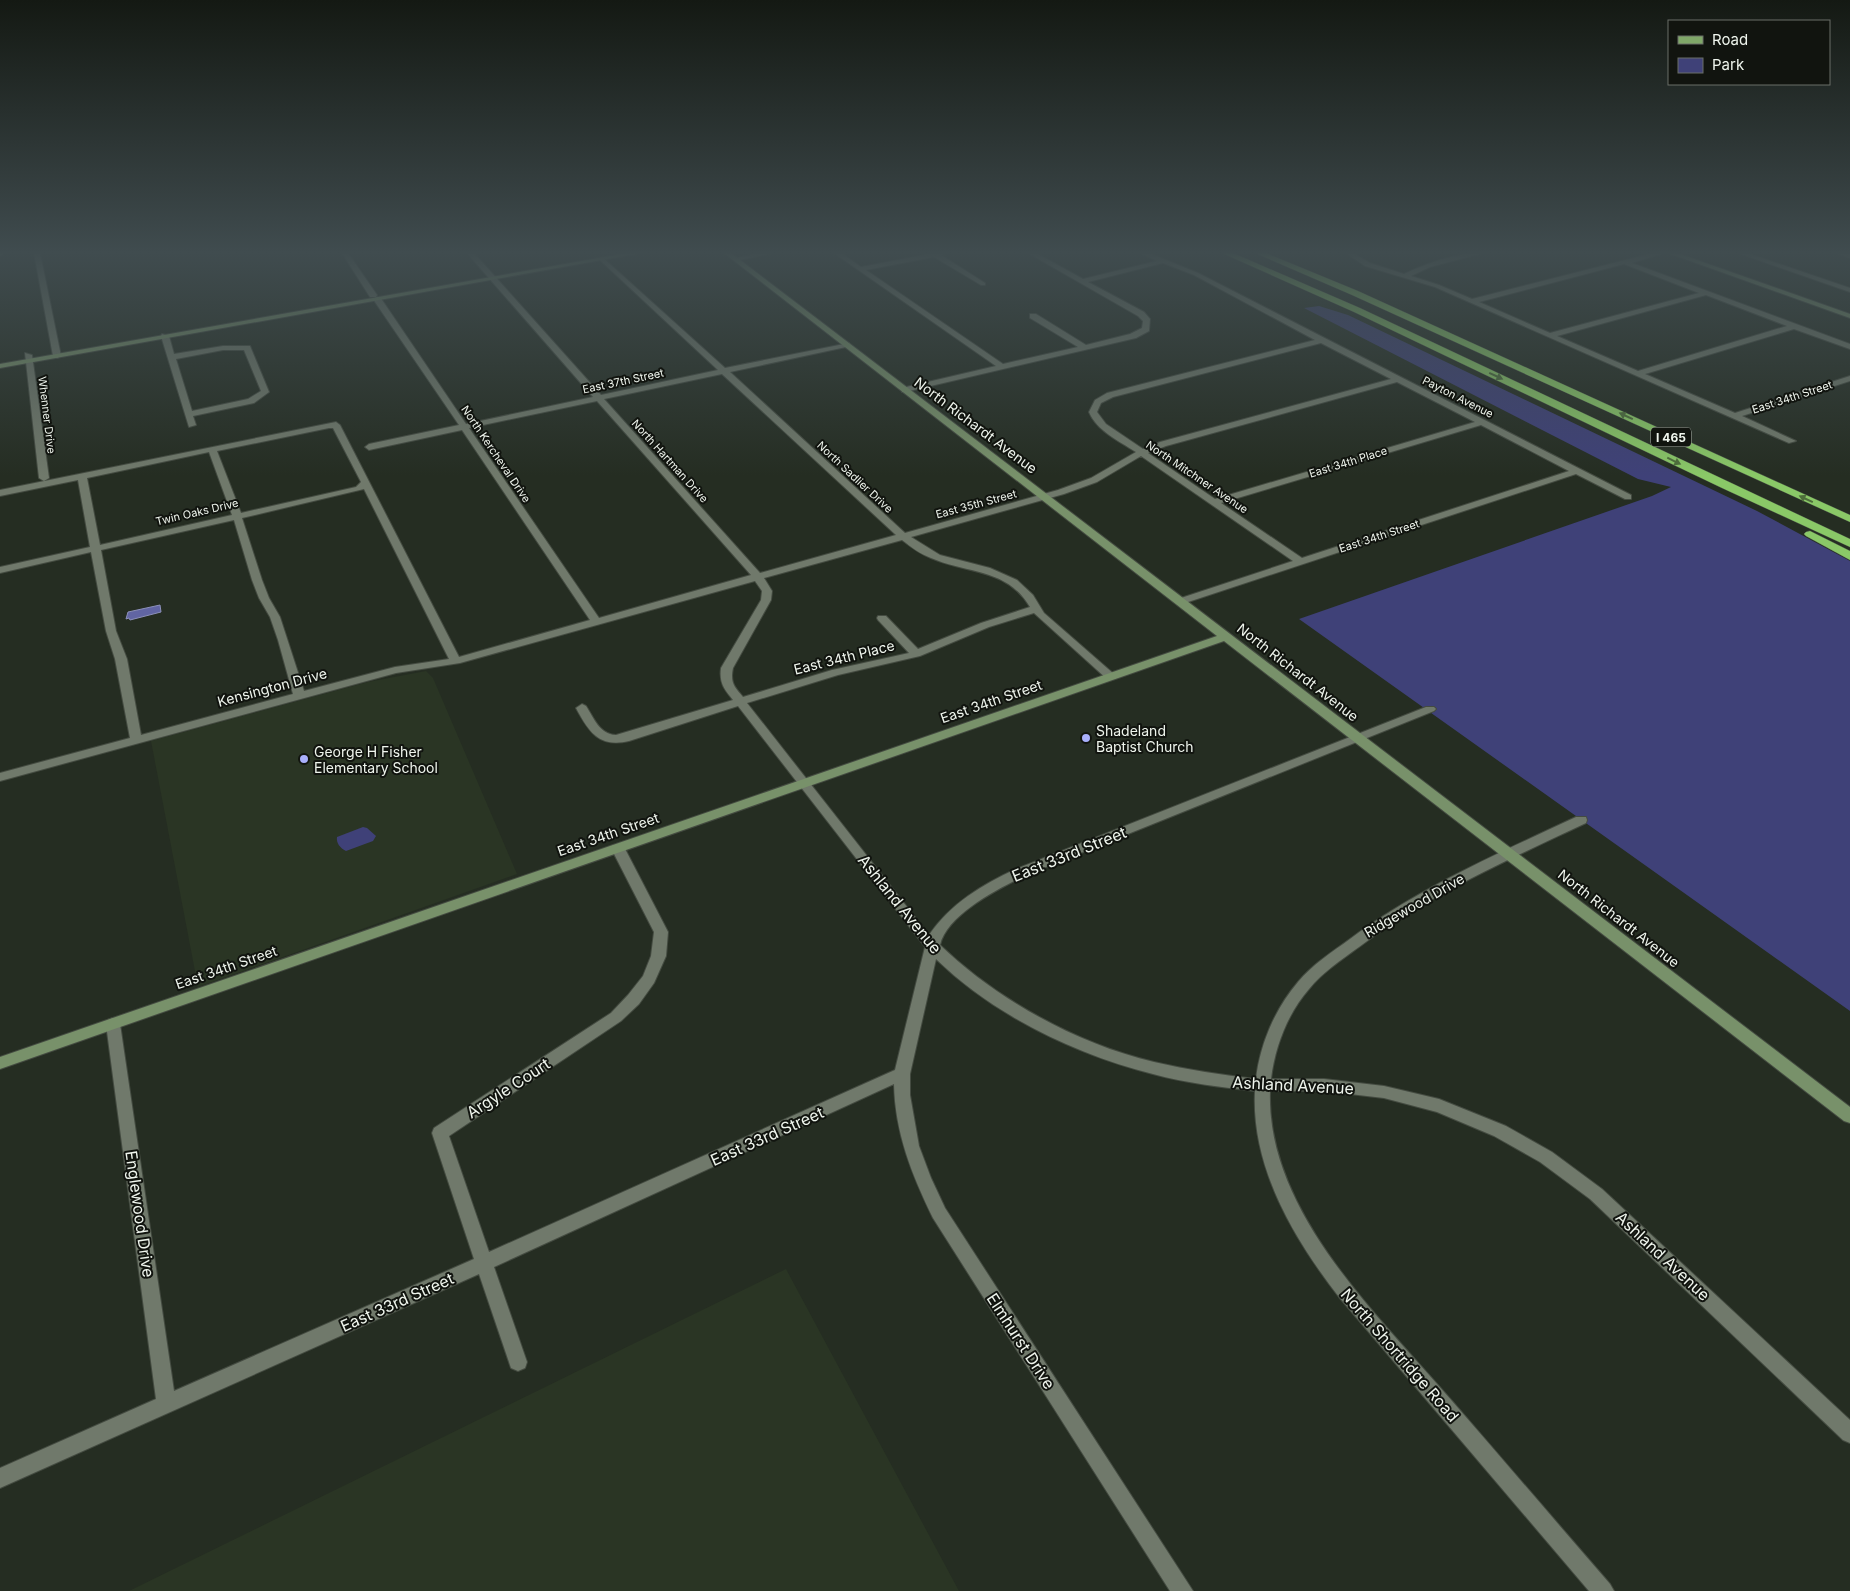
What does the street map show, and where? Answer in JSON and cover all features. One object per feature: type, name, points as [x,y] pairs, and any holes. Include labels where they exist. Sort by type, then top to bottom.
[{"type":"highway","name":"I 465","points":[[1393,327],[1850,543]]},
{"type":"highway","name":"I 465","points":[[1430,327],[1850,519]]},
{"type":"highway","points":[[1726,486],[1850,556]]},
{"type":"street","points":[[51,327],[56,353]]},
{"type":"street","points":[[0,366],[28,358],[203,327]]},
{"type":"street","points":[[56,353],[212,327]]},
{"type":"street","name":"North Kercheval Drive","points":[[396,327],[596,621]]},
{"type":"street","name":"North Hartman Drive","points":[[536,327],[766,588],[766,600],[729,664],[725,676],[727,685],[739,702]]},
{"type":"street","name":"North Sadlier Drive","points":[[675,327],[903,536],[919,548],[936,557],[986,570],[1010,580],[1024,592],[1040,615],[1111,677]]},
{"type":"street","name":"North Richardt Avenue","points":[[823,327],[1850,1116]]},
{"type":"street","points":[[944,327],[1002,367]]},
{"type":"street","points":[[1052,327],[1084,347]]},
{"type":"street","points":[[905,390],[1133,336],[1142,332],[1146,327]]},
{"type":"street","name":"Payton Avenue","points":[[1299,327],[1628,497]]},
{"type":"street","points":[[1532,327],[1792,441]]},
{"type":"street","points":[[1550,335],[1579,327]]},
{"type":"street","points":[[1637,374],[1791,327]]},
{"type":"street","points":[[1798,327],[1850,347]]},
{"type":"street","points":[[165,336],[192,424]]},
{"type":"street","name":"North Mitchner Avenue","points":[[1301,562],[1141,453],[1097,421],[1093,412],[1097,403],[1116,393],[1323,340]]},
{"type":"street","name":"East 37th Street","points":[[464,426],[846,345]]},
{"type":"street","points":[[172,358],[224,348],[247,348],[265,392],[251,401],[189,414]]},
{"type":"street","points":[[0,360],[28,358]]},
{"type":"street","name":"Whenner Drive","points":[[28,358],[44,478]]},
{"type":"street","name":"East 34th Street","points":[[1735,416],[1850,378]]},
{"type":"street","name":"East 35th Street","points":[[552,634],[1045,496],[1094,480],[1141,453],[1176,440],[1398,379]]},
{"type":"street","name":"East 34th Place","points":[[1214,502],[1483,422]]},
{"type":"street","points":[[0,493],[336,425],[456,661]]},
{"type":"street","points":[[369,447],[464,426]]},
{"type":"street","points":[[212,449],[238,516],[256,580],[277,625],[299,695]]},
{"type":"street","name":"East 34th Street","points":[[1182,602],[1577,471]]},
{"type":"street","points":[[82,476],[110,631],[121,659],[136,740]]},
{"type":"street","name":"Twin Oaks Drive","points":[[0,570],[359,488],[366,484]]},
{"type":"street","name":"East 34th Place","points":[[582,708],[596,732],[601,736],[616,739],[629,737],[836,672],[916,654],[985,625],[1036,609]]},
{"type":"street","points":[[882,618],[916,654]]},
{"type":"street","name":"Kensington Drive","points":[[0,777],[394,670],[456,661],[552,634]]},
{"type":"street","name":"East 34th Street","points":[[0,1063],[1227,636]]},
{"type":"street","name":"Ashland Avenue","points":[[739,702],[932,946],[957,970],[992,997],[1038,1024],[1096,1050],[1153,1068],[1222,1081],[1264,1086],[1347,1087],[1408,1097],[1462,1114],[1523,1143],[1568,1172],[1610,1206],[1850,1433]]},
{"type":"street","name":"East 33rd Street","points":[[0,1478],[484,1263],[902,1074],[932,946],[940,928],[946,921],[972,900],[1000,882],[1430,709]]},
{"type":"street","name":"Ridgewood Drive","points":[[1264,1086],[1266,1065],[1276,1028],[1292,1000],[1316,972],[1359,938],[1412,904],[1458,878],[1581,820]]},
{"type":"street","name":"Argyle Court","points":[[518,1362],[440,1133],[616,1016],[632,1003],[648,981],[662,943],[661,932],[618,848]]},
{"type":"street","name":"Englewood Drive","points":[[113,1024],[166,1404]]},
{"type":"street","name":"Elmhurst Drive","points":[[902,1074],[901,1099],[907,1137],[918,1168],[939,1213],[1182,1591]]},
{"type":"street","name":"North Shortridge Road","points":[[1264,1086],[1264,1125],[1273,1165],[1289,1206],[1318,1256],[1351,1299],[1603,1591]]},
{"type":"shaded area","points":[[426,671],[433,678],[517,874],[198,987],[151,741],[368,682]]},
{"type":"shaded area","points":[[786,1269],[959,1591],[129,1591]]},
{"type":"green space","points":[[1342,327],[1374,327],[1757,511],[1850,561],[1850,1011],[1299,619],[1652,496],[1671,487],[1638,479]]},
{"type":"green space","points":[[363,827],[376,836],[373,841],[346,851],[340,847],[337,837]]},
{"type":"water","points":[[160,605],[161,612],[130,620],[129,618],[126,619],[128,612]]},
{"type":"place","name":"Shadeland Baptist Church","points":[[1086,738]]},
{"type":"place","name":"George H Fisher Elementary School","points":[[304,759]]}]
